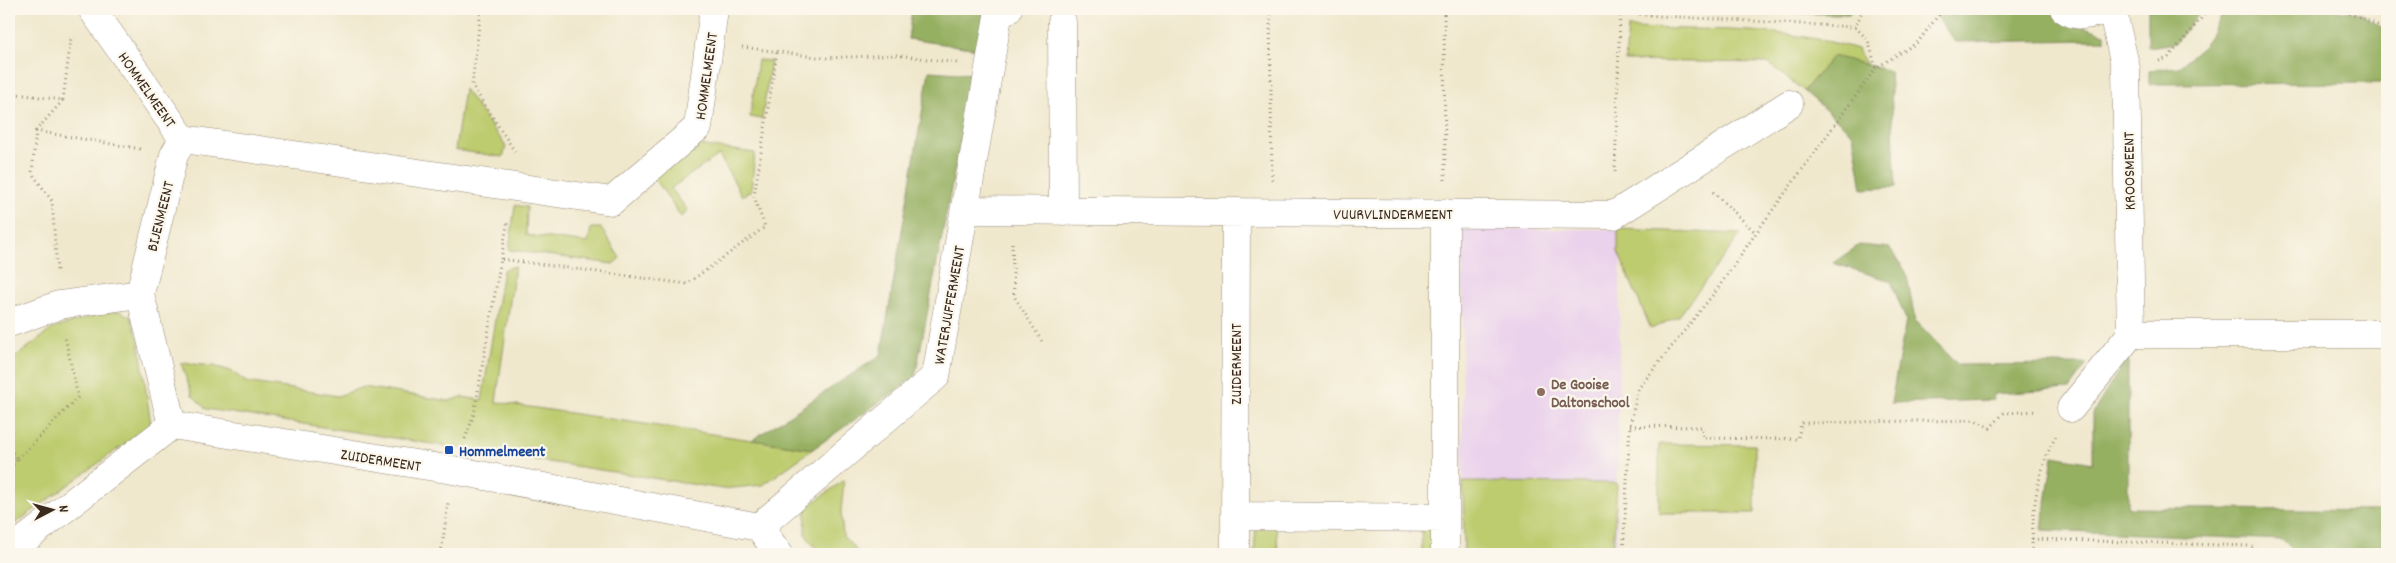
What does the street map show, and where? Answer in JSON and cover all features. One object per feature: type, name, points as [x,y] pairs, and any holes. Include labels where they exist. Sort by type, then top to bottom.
[{"type":"street","name":"HOMMELMEENT","points":[[92,9],[178,147],[539,190],[612,201],[698,127],[714,9]]},
{"type":"street","name":"WATERJUFFERMEENT","points":[[758,527],[936,376],[998,16],[1008,9]]},
{"type":"street","points":[[2064,9],[2069,13],[2091,16],[2107,9]]},
{"type":"street","name":"KROOSMEENT","points":[[2112,9],[2126,69],[2131,334]]},
{"type":"street","points":[[1062,22],[1063,211]]},
{"type":"street","points":[[1614,215],[1789,104]]},
{"type":"street","name":"BIJENMEENT","points":[[172,425],[140,294],[178,147]]},
{"type":"street","name":"VUURVLINDERMEENT","points":[[965,210],[1614,215]]},
{"type":"street","name":"ZUIDERMEENT","points":[[1235,554],[1236,212]]},
{"type":"street","points":[[1445,213],[1445,554]]},
{"type":"street","points":[[9,323],[59,305],[140,294]]},
{"type":"street","points":[[2071,408],[2131,334],[2387,334]]},
{"type":"street","points":[[9,552],[172,425]]},
{"type":"street","name":"ZUIDERMEENT","points":[[172,425],[453,470],[758,527]]},
{"type":"street","points":[[1235,516],[1445,518]]},
{"type":"street","points":[[758,527],[779,554]]},
{"type":"path","points":[[482,9],[472,85],[539,190]]},
{"type":"path","points":[[1270,9],[1272,212]]},
{"type":"path","points":[[1444,9],[1445,213]]},
{"type":"path","points":[[1585,9],[1620,11],[1644,15],[1855,26],[1868,40],[1876,68]]},
{"type":"path","points":[[1855,26],[1864,9]]},
{"type":"path","points":[[1623,554],[1630,426],[1638,389],[1716,291],[1876,68],[1918,42],[1942,9]]},
{"type":"path","points":[[2126,69],[2138,68],[2168,58],[2209,9]]},
{"type":"path","points":[[2340,9],[2387,29]]},
{"type":"path","points":[[1614,215],[1620,11]]},
{"type":"path","points":[[9,469],[78,397],[59,305],[52,201],[32,173],[36,132],[63,100],[71,36]]},
{"type":"path","points":[[710,43],[824,58],[897,55],[989,68]]},
{"type":"path","points":[[441,554],[453,470],[474,414],[501,259],[687,284],[765,227],[754,197],[777,52]]},
{"type":"path","points":[[9,93],[63,100]]},
{"type":"path","points":[[36,132],[178,147]]},
{"type":"path","points":[[1688,168],[1756,233]]},
{"type":"path","points":[[1011,210],[1014,296],[1044,343]]},
{"type":"path","points":[[1630,426],[1702,427],[1703,438],[1798,438],[1801,423],[1975,420],[1990,428],[2004,413],[2071,408]]},
{"type":"path","points":[[2032,554],[2032,514],[2046,453],[2071,408]]},
{"type":"path","points":[[9,449],[18,459]]},
{"type":"path","points":[[2032,539],[2250,546],[2265,554]]},
{"type":"path","points":[[2380,554],[2387,552]]},
{"type":"shaded area","name":"De Gooise Daltonschool","points":[[1462,229],[1621,229],[1616,554],[1463,554]]},
{"type":"green space","points":[[912,9],[988,9],[985,11],[978,49],[908,39]]},
{"type":"green space","points":[[1752,9],[1853,9],[1849,14],[1748,13]]},
{"type":"green space","points":[[1931,9],[2050,9],[2068,21],[2105,34],[2105,40],[1955,42]]},
{"type":"green space","points":[[2148,9],[2202,9],[2176,43],[2148,47]]},
{"type":"green space","points":[[2225,9],[2332,9],[2360,13],[2387,31],[2387,83],[2149,84],[2149,70],[2179,67],[2204,46]]},
{"type":"green space","points":[[1628,28],[1715,29],[1801,36],[1857,49],[1867,65],[1833,56],[1804,91],[1768,63],[1625,61]]},
{"type":"green space","points":[[1833,56],[1890,71],[1896,187],[1862,189],[1853,134],[1804,91]]},
{"type":"green space","points":[[758,60],[771,61],[762,119],[750,117]]},
{"type":"green space","points":[[929,71],[973,74],[915,377],[813,449],[752,440],[881,355]]},
{"type":"green space","points":[[464,89],[506,146],[503,157],[455,150]]},
{"type":"green space","points":[[691,144],[755,153],[751,191],[742,196],[719,155],[671,188],[688,211],[681,217],[654,177]]},
{"type":"green space","points":[[515,205],[527,207],[526,235],[588,243],[591,228],[601,228],[620,258],[613,264],[509,250]]},
{"type":"green space","points":[[1618,229],[1741,234],[1679,316],[1651,329],[1618,252]]},
{"type":"green space","points":[[1859,245],[1890,248],[1906,272],[1915,320],[1958,365],[2087,364],[2069,389],[1994,394],[1993,400],[1891,403],[1906,320],[1891,281],[1833,263]]},
{"type":"green space","points":[[515,266],[496,402],[813,449],[763,485],[723,489],[206,409],[192,395],[181,363],[214,366],[231,371],[246,382],[338,396],[363,387],[449,401],[462,397],[482,400],[503,270]]},
{"type":"green space","points":[[120,311],[131,317],[139,341],[151,425],[9,528],[9,360],[52,329],[98,314]]},
{"type":"green space","points":[[2128,356],[2128,508],[2387,511],[2387,545],[2367,554],[2297,554],[2283,540],[2042,530],[2053,456],[2093,463],[2093,413]]},
{"type":"green space","points":[[1659,444],[1755,445],[1755,513],[1659,513]]},
{"type":"green space","points":[[844,480],[841,512],[843,536],[860,554],[820,554],[805,534],[806,508]]},
{"type":"green space","points":[[1463,482],[1617,483],[1613,554],[1464,554]]},
{"type":"green space","points":[[1276,522],[1278,550],[1287,554],[1254,554],[1256,526]]},
{"type":"green space","points":[[1421,524],[1436,525],[1435,554],[1412,554],[1422,553]]},
{"type":"place","name":"De Gooise Daltonschool","points":[[1541,392]]},
{"type":"place","name":"Hommelmeent","points":[[449,450]]}]
